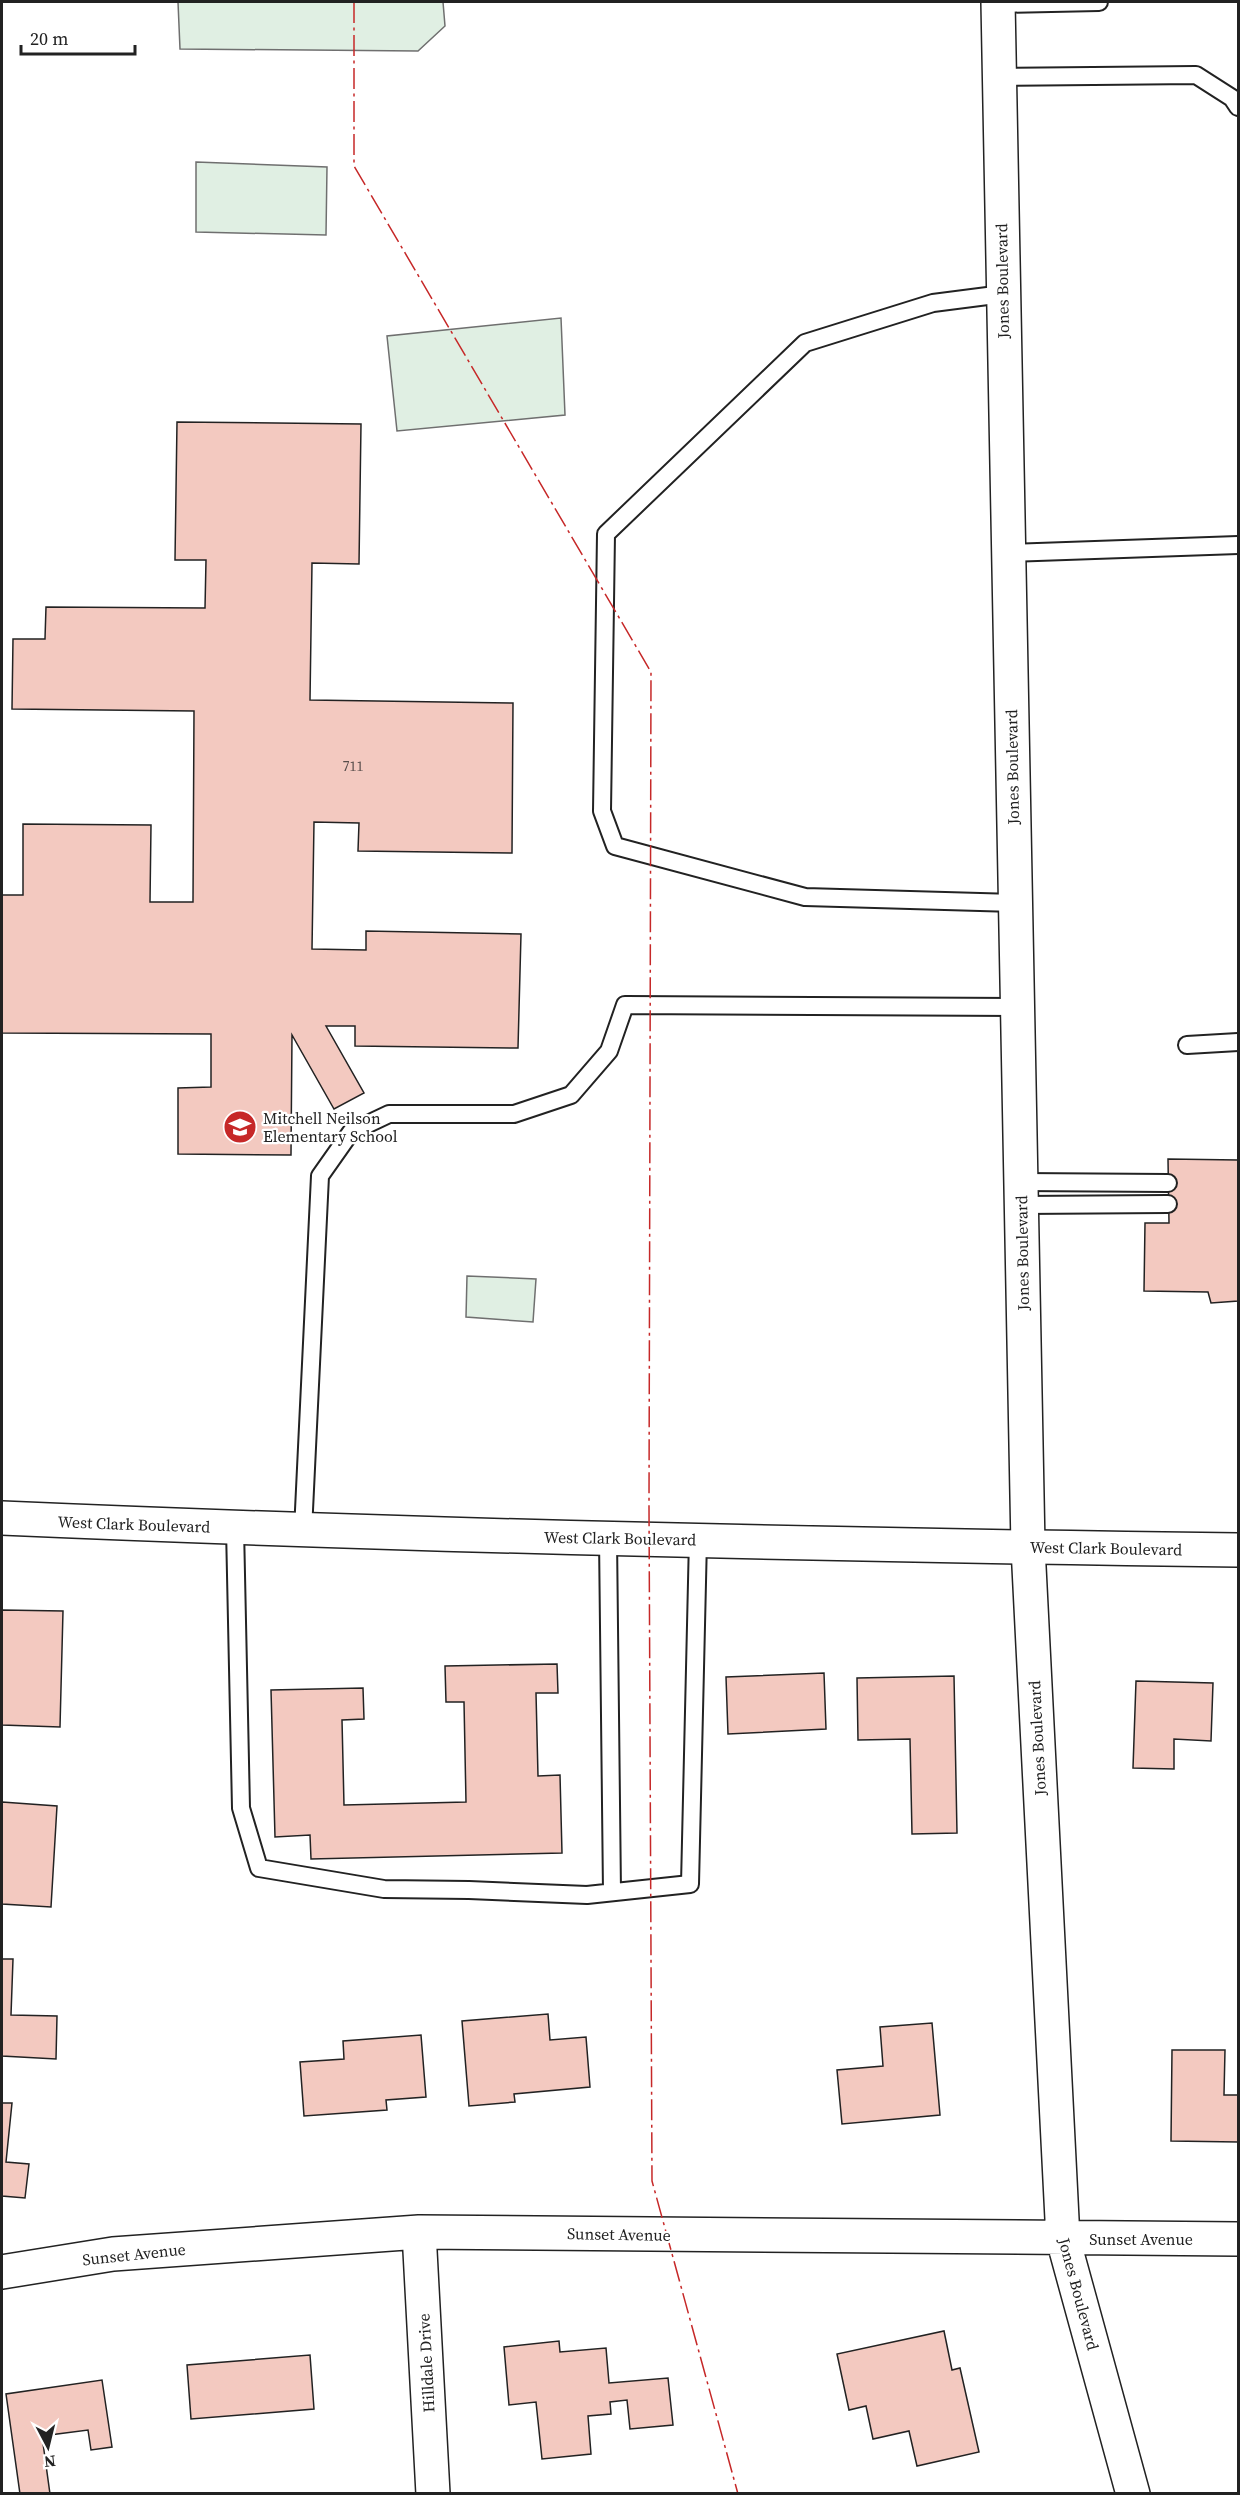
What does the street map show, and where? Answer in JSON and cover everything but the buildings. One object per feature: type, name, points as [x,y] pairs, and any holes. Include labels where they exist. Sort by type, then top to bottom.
[{"type":"street","name":"Jones Boulevard","points":[[998,2],[1028,1547],[1063,2239],[1133,2493]]},
{"type":"street","name":"West Clark Boulevard","points":[[2,1518],[235,1528],[608,1538],[1239,1550]]},
{"type":"street","name":"Sunset Avenue","points":[[2,2272],[113,2254],[419,2232],[1239,2239]]},
{"type":"street","name":"Hilldale Drive","points":[[419,2232],[433,2493]]},
{"type":"lane","points":[[998,2],[1099,2]]},
{"type":"lane","points":[[999,76],[1196,75],[1232,98],[1239,107]]},
{"type":"lane","points":[[1003,294],[933,303],[806,343],[606,534],[602,811],[615,846],[805,897],[1015,903]]},
{"type":"lane","points":[[1008,554],[1239,545]]},
{"type":"lane","points":[[303,1530],[320,1176],[351,1132],[389,1114],[514,1114],[571,1095],[609,1051],[625,1005],[1017,1007]]},
{"type":"lane","points":[[1187,1045],[1239,1042]]},
{"type":"lane","points":[[1021,1193],[1168,1183]]},
{"type":"lane","points":[[1021,1193],[1168,1204]]},
{"type":"lane","points":[[235,1528],[241,1808],[259,1868],[384,1889],[469,1890],[587,1896],[690,1884],[698,1539]]},
{"type":"lane","points":[[608,1538],[612,1892]]},
{"type":"green space","points":[[178,2],[443,2],[445,26],[418,51],[180,49]]},
{"type":"green space","points":[[196,162],[327,167],[326,235],[196,232]]},
{"type":"green space","points":[[561,318],[565,415],[397,431],[387,336]]},
{"type":"green space","points":[[467,1276],[536,1279],[533,1322],[466,1317]]},
{"type":"power","points":[[354,2],[354,166],[651,672],[649,1506],[652,2181],[738,2494]]},
{"type":"place","name":"Mitchell Neilson Elementary School","points":[[240,1127]]}]
